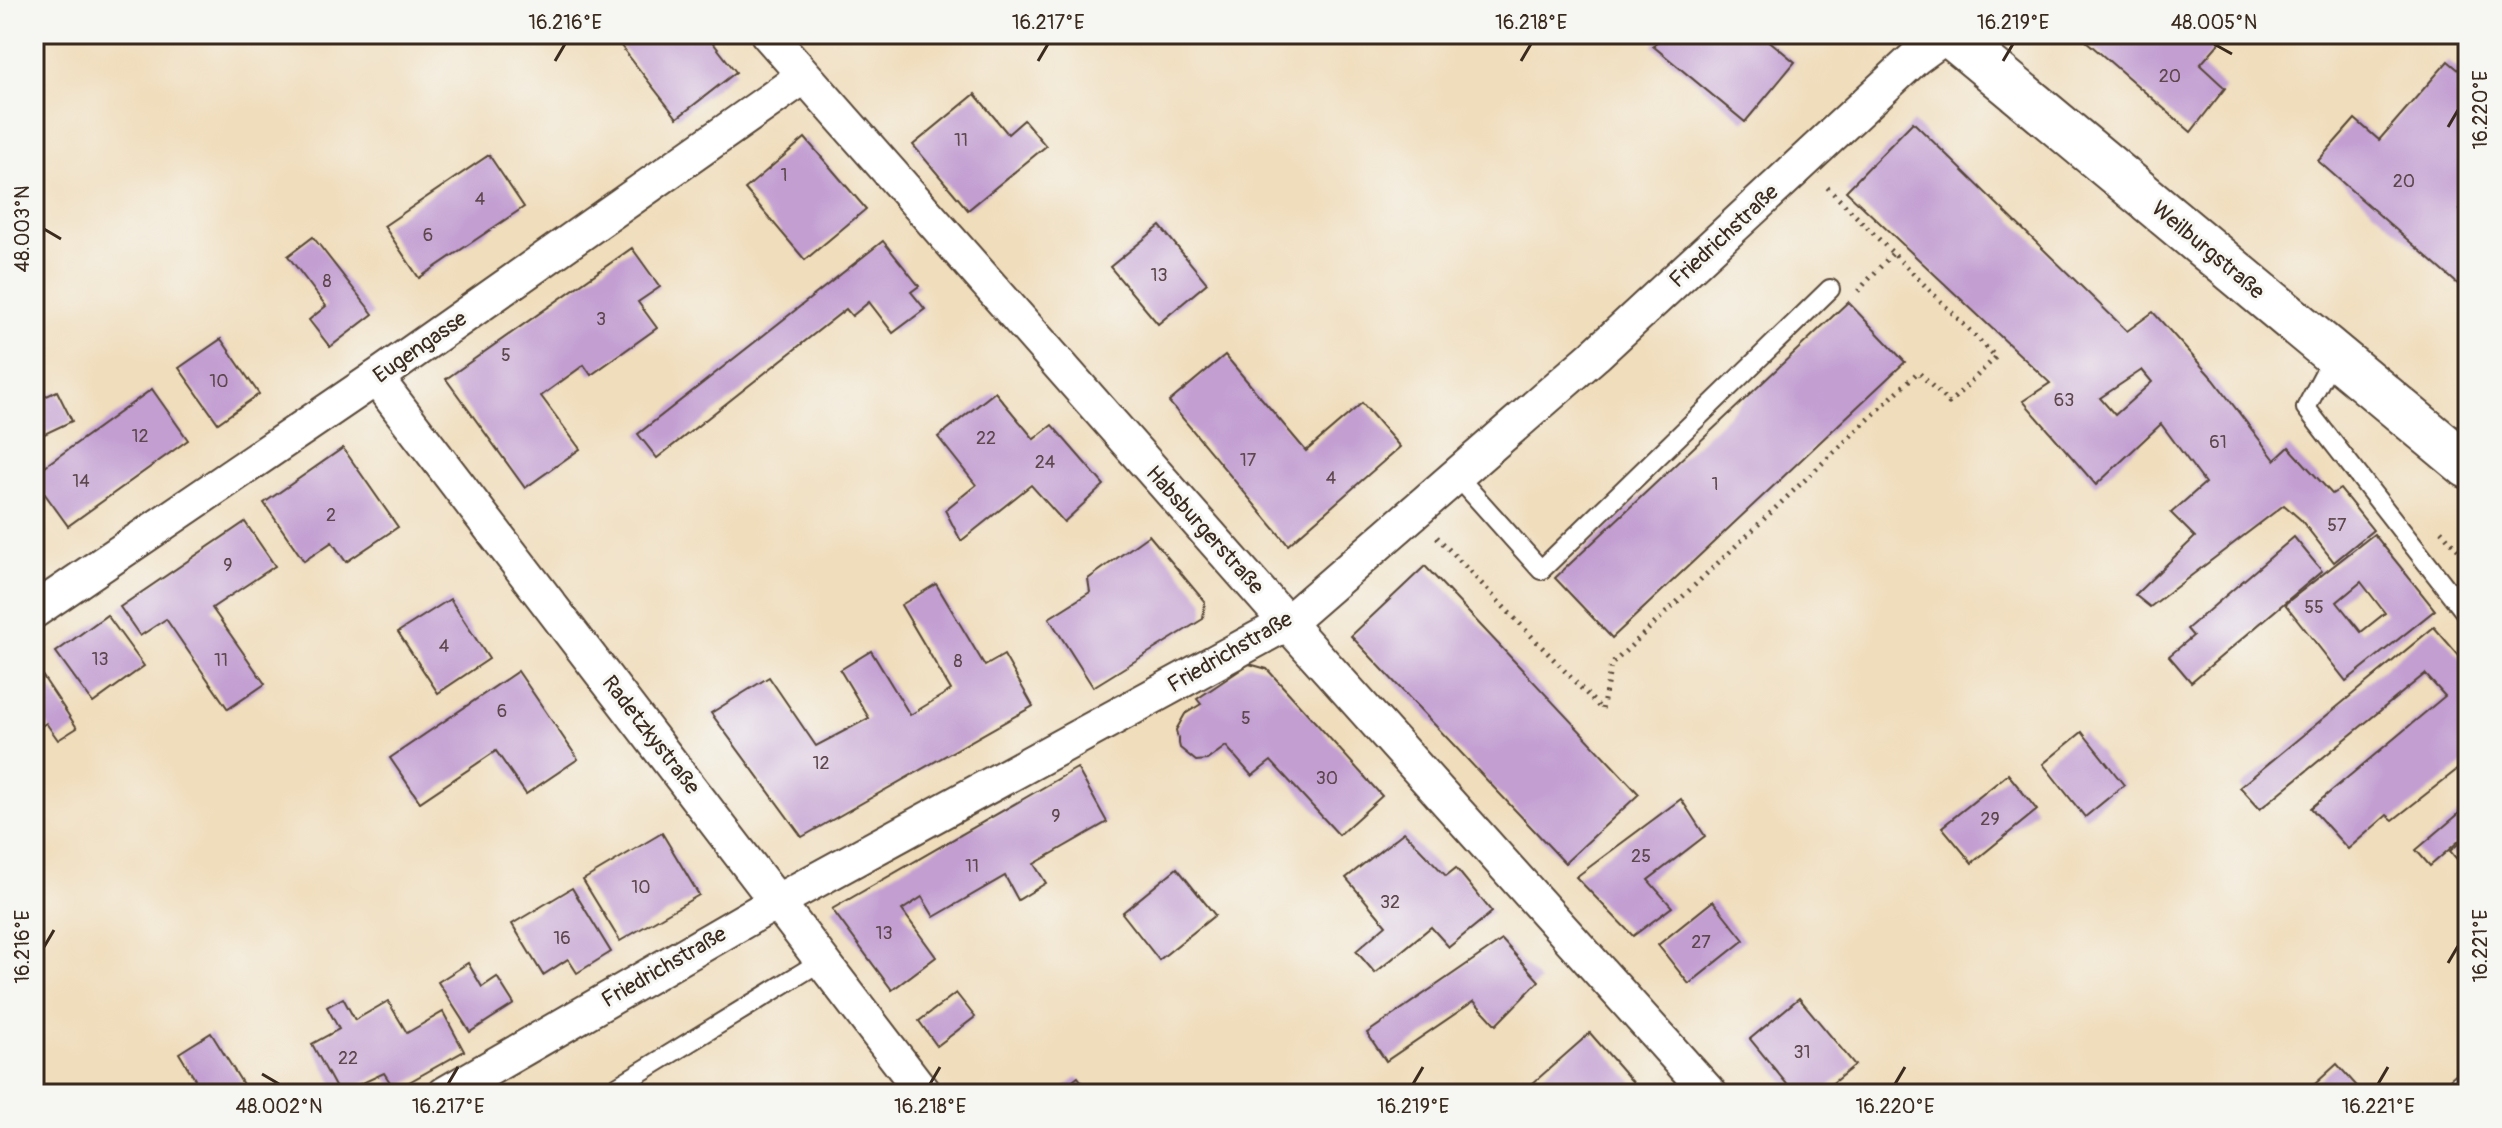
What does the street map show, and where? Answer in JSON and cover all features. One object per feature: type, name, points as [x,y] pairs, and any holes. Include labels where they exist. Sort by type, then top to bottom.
[{"type":"street","name":"Habsburgerstraße","points":[[768,34],[1287,623],[1710,1094]]},
{"type":"street","name":"Friedrichstraße","points":[[467,1089],[778,901],[1287,623],[1595,355],[1915,58],[1948,34]]},
{"type":"street","name":"Weilburgstraße","points":[[1948,34],[2468,466]]},
{"type":"street","name":"Eugengasse","points":[[34,611],[376,378],[803,77]]},
{"type":"street","name":"Radetzkystraße","points":[[376,378],[924,1094]]},
{"type":"street","points":[[2460,1094],[2468,1087]]},
{"type":"lane","points":[[1457,476],[1541,570],[1830,289]]},
{"type":"lane","points":[[2334,355],[2306,408],[2468,616]]},
{"type":"lane","points":[[605,1094],[823,960]]},
{"type":"path","points":[[1414,512],[1602,710],[1611,665],[1918,372],[1949,403],[1996,357],[1803,163]]},
{"type":"path","points":[[1830,289],[1858,291],[1893,253]]},
{"type":"building","points":[[618,34],[706,34],[736,72],[677,118],[614,37]]},
{"type":"building","points":[[1663,34],[1761,34],[1795,62],[1745,122],[1653,46]]},
{"type":"building","points":[[2078,34],[2227,34],[2200,65],[2225,88],[2191,132]]},
{"type":"building","points":[[2448,61],[2468,78],[2468,201],[2460,210],[2468,217],[2468,293],[2318,161],[2355,119],[2379,140]]},
{"type":"building","points":[[975,94],[1008,134],[1024,120],[1046,146],[968,210],[913,145]]},
{"type":"building","points":[[1913,122],[2127,331],[2153,312],[2214,380],[2275,460],[2289,447],[2332,494],[2340,489],[2373,530],[2334,562],[2301,520],[2284,505],[2150,607],[2135,595],[2195,537],[2171,513],[2205,483],[2161,424],[2096,485],[2023,401],[2050,383],[1846,191]],"holes":[[[2142,370],[2152,382],[2115,415],[2100,398]]]},
{"type":"building","points":[[805,138],[866,209],[805,260],[745,189]]},
{"type":"building","points":[[489,155],[524,207],[419,278],[384,226]]},
{"type":"building","points":[[1160,226],[1207,283],[1158,324],[1110,267]]},
{"type":"building","points":[[313,237],[373,314],[330,347],[309,320],[326,306],[288,256]]},
{"type":"building","points":[[883,241],[919,286],[911,292],[925,309],[893,333],[869,302],[852,316],[846,309],[657,458],[638,434]]},
{"type":"building","points":[[632,248],[660,287],[638,302],[657,328],[591,375],[584,365],[541,396],[580,449],[525,488],[446,379]]},
{"type":"building","points":[[1848,302],[1905,362],[1612,638],[1555,578]]},
{"type":"building","points":[[221,339],[259,394],[218,423],[179,368]]},
{"type":"building","points":[[1225,355],[1306,451],[1362,403],[1400,447],[1288,545],[1169,402]]},
{"type":"building","points":[[152,389],[188,440],[68,526],[34,479],[34,474]]},
{"type":"building","points":[[57,391],[72,421],[34,439],[34,402]]},
{"type":"building","points":[[995,392],[1034,439],[1052,425],[1104,485],[1064,522],[1031,485],[961,541],[945,510],[976,485],[938,437]]},
{"type":"building","points":[[343,448],[398,527],[346,562],[332,542],[304,561],[264,503]]},
{"type":"building","points":[[245,522],[275,566],[212,608],[265,684],[228,709],[166,619],[140,636],[120,607]]},
{"type":"building","points":[[2374,534],[2435,610],[2346,681],[2285,604]],"holes":[[[2361,582],[2385,613],[2361,632],[2337,602]]]},
{"type":"building","points":[[1149,535],[1205,602],[1203,619],[1093,687],[1049,618],[1090,592],[1088,579]]},
{"type":"building","points":[[2294,537],[2322,571],[2191,682],[2169,656],[2193,636],[2187,629]]},
{"type":"building","points":[[1425,566],[1639,794],[1565,863],[1351,636]]},
{"type":"building","points":[[936,584],[985,666],[1004,655],[1033,706],[802,837],[711,713],[769,677],[816,746],[869,718],[840,670],[871,651],[910,715],[951,690],[901,605]]},
{"type":"building","points":[[450,599],[489,659],[438,693],[398,632]]},
{"type":"building","points":[[107,615],[144,666],[93,703],[56,652]]},
{"type":"building","points":[[2434,627],[2468,666],[2468,761],[2393,820],[2387,815],[2348,849],[2311,808],[2445,696],[2425,674],[2260,809],[2240,787]]},
{"type":"building","points":[[34,663],[77,728],[58,740],[46,723],[34,731]]},
{"type":"building","points":[[1249,664],[1267,669],[1382,796],[1339,835],[1271,761],[1252,776],[1226,746],[1207,760],[1196,761],[1180,748],[1176,730],[1185,714],[1201,704],[1197,699]]},
{"type":"building","points":[[518,671],[578,759],[526,794],[496,751],[420,802],[390,758]]},
{"type":"building","points":[[2082,732],[2124,785],[2085,817],[2043,764]]},
{"type":"building","points":[[1077,768],[1107,822],[1034,864],[1046,883],[1018,900],[1005,876],[934,917],[922,897],[902,910],[936,957],[892,990],[832,909]]},
{"type":"building","points":[[2008,774],[2037,810],[1972,863],[1942,827]]},
{"type":"building","points":[[1681,799],[1705,836],[1648,880],[1672,907],[1633,936],[1576,877]]},
{"type":"building","points":[[2468,806],[2468,833],[2430,866],[2416,850]]},
{"type":"building","points":[[1404,832],[1446,876],[1456,868],[1492,912],[1449,947],[1431,927],[1375,973],[1356,951],[1386,925],[1346,878]]},
{"type":"building","points":[[662,833],[699,895],[620,941],[583,880]]},
{"type":"building","points":[[2468,836],[2468,872],[2450,851]]},
{"type":"building","points":[[1177,868],[1215,915],[1159,960],[1122,913]]},
{"type":"building","points":[[572,888],[611,952],[577,973],[568,959],[543,975],[512,924]]},
{"type":"building","points":[[1713,901],[1744,940],[1689,984],[1658,945]]},
{"type":"building","points":[[1502,940],[1539,981],[1496,1025],[1474,1001],[1386,1061],[1367,1033]]},
{"type":"building","points":[[468,963],[482,987],[497,977],[514,1004],[470,1032],[438,982]]},
{"type":"building","points":[[956,993],[975,1017],[937,1046],[919,1021]]},
{"type":"building","points":[[343,998],[355,1020],[388,1001],[407,1033],[443,1012],[464,1051],[395,1090],[384,1073],[339,1094],[312,1044],[339,1029],[327,1007]]},
{"type":"building","points":[[1799,998],[1855,1065],[1819,1094],[1795,1094],[1750,1039]]},
{"type":"building","points":[[211,1033],[249,1094],[204,1094],[179,1053]]},
{"type":"building","points":[[1590,1033],[1643,1094],[1542,1094],[1533,1083]]},
{"type":"building","points":[[2337,1064],[2364,1094],[2304,1094]]},
{"type":"building","points":[[1078,1077],[1091,1094],[1056,1094]]}]
